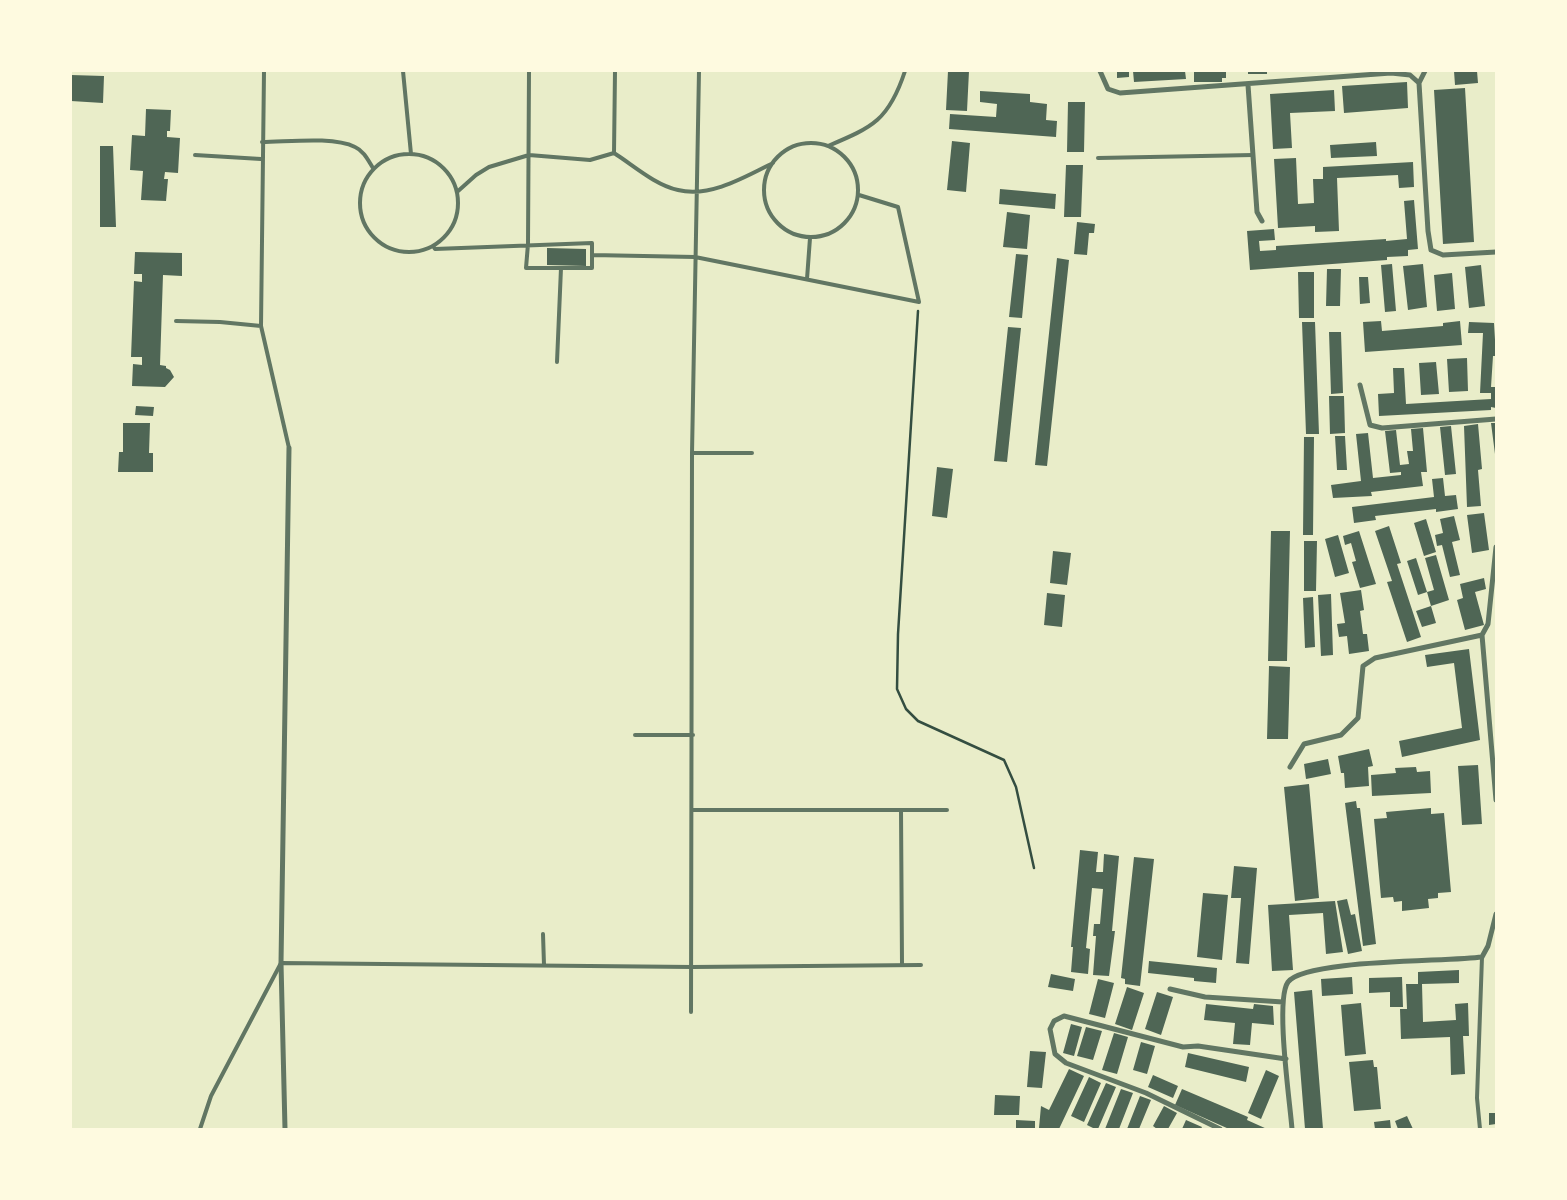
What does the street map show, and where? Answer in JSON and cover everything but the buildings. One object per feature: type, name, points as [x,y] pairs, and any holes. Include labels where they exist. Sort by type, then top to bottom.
[{"type":"street","points":[[1100,71],[1108,89],[1120,93],[1391,73],[1410,74],[1420,82]]},
{"type":"street","points":[[1425,71],[1420,82],[1428,232],[1431,250],[1443,255],[1496,252]]},
{"type":"street","points":[[1248,85],[1257,212],[1262,221]]},
{"type":"street","points":[[1360,385],[1364,409],[1370,425],[1382,428],[1496,419]]},
{"type":"street","points":[[285,1129],[281,963],[289,448]]},
{"type":"street","points":[[1496,547],[1488,624],[1482,635],[1496,800]]},
{"type":"street","points":[[1290,767],[1304,744],[1341,735],[1358,718],[1363,666],[1375,658],[1482,635]]},
{"type":"street","points":[[1292,1129],[1283,1002],[1288,982],[1301,973],[1348,965],[1482,957],[1488,946],[1496,914]]},
{"type":"street","points":[[1170,989],[1205,997],[1283,1002]]},
{"type":"street","points":[[1220,1129],[1146,1093],[1066,1063],[1055,1054],[1051,1042],[1050,1029],[1054,1021],[1064,1016],[1183,1047],[1198,1046],[1286,1060]]},
{"type":"lane","points":[[264,71],[261,159],[261,326],[289,448]]},
{"type":"lane","points":[[403,71],[411,154]]},
{"type":"lane","points":[[433,246],[435,249],[528,244],[592,243],[592,268],[526,268],[528,244],[529,71]]},
{"type":"lane","points":[[614,153],[615,71]]},
{"type":"lane","points":[[691,1012],[693,810],[692,453],[699,71]]},
{"type":"lane","points":[[828,146],[879,121],[892,102],[905,71]]},
{"type":"lane","points":[[262,142],[317,142],[356,147],[364,154],[373,168]]},
{"type":"lane","points":[[457,192],[476,175],[489,167],[529,156],[590,160],[614,153],[650,177],[676,190],[697,192],[725,186],[773,163],[785,151],[795,146],[813,142],[828,146],[842,154],[853,167],[858,178],[859,195],[854,211],[845,225],[830,234],[810,238],[798,236],[777,224],[768,210],[764,194],[766,178],[773,163]]},
{"type":"lane","points":[[411,154],[422,155],[438,162],[451,176],[457,192],[458,209],[455,221],[446,235],[433,246],[412,252],[395,250],[380,242],[371,234],[363,219],[360,195],[373,168],[389,158],[411,154]]},
{"type":"lane","points":[[195,155],[261,159]]},
{"type":"lane","points":[[1098,158],[1253,156]]},
{"type":"lane","points":[[592,255],[695,257],[919,302],[898,207],[859,195]]},
{"type":"lane","points":[[807,279],[810,238]]},
{"type":"lane","points":[[557,362],[561,268]]},
{"type":"lane","points":[[176,322],[220,322],[261,326]]},
{"type":"lane","points":[[692,453],[752,454]]},
{"type":"lane","points":[[635,735],[693,735]]},
{"type":"lane","points":[[693,810],[947,810]]},
{"type":"lane","points":[[901,810],[902,964]]},
{"type":"lane","points":[[543,934],[544,966]]},
{"type":"lane","points":[[1480,1129],[1477,1098],[1482,957]]},
{"type":"lane","points":[[200,1129],[211,1096],[281,963],[692,967],[921,965]]},
{"type":"path","points":[[919,302],[899,616],[897,689],[906,710],[918,721],[1004,760],[1016,787],[1034,868]]}]
